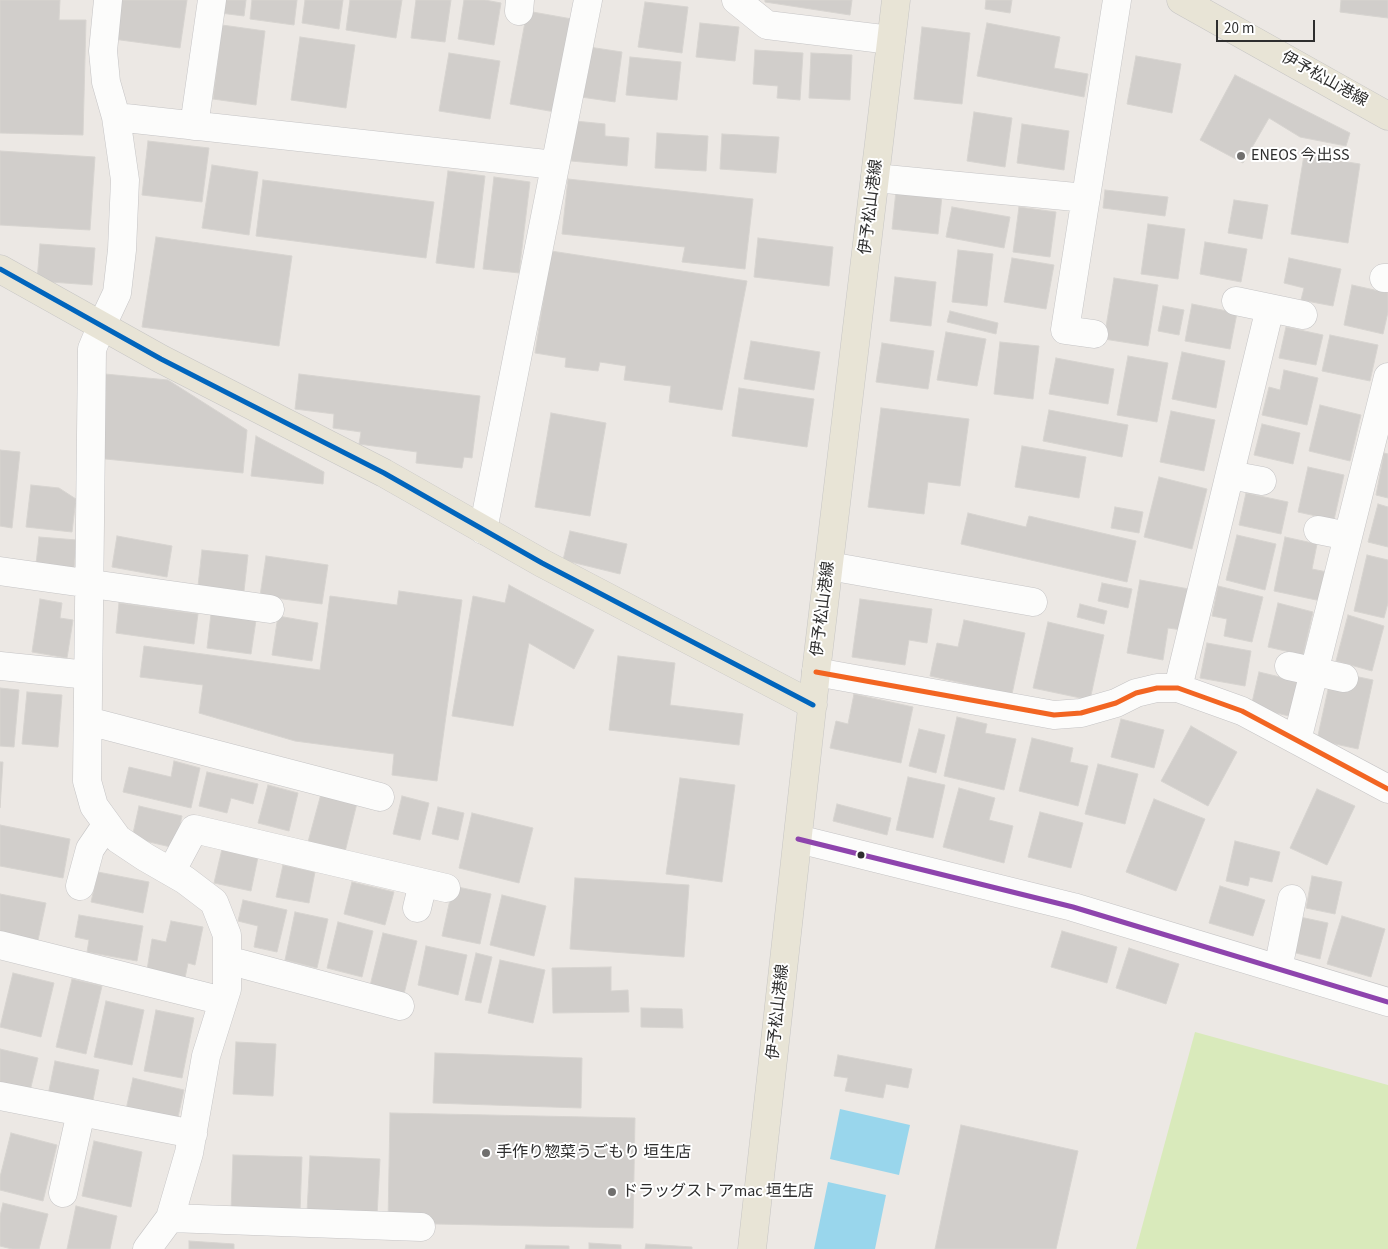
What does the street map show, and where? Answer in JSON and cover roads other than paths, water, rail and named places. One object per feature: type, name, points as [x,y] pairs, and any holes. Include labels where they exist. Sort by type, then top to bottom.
[{"type":"main road","name":"伊予松山港線","points":[[752,1249],[812,705],[896,0]]},
{"type":"main road","name":"伊予松山港線","points":[[1181,0],[1388,116]]},
{"type":"main road","points":[[0,269],[162,359],[384,473],[542,563],[812,705]]},
{"type":"street","points":[[108,0],[103,51],[106,82],[116,117],[125,180],[122,250],[117,293],[92,349],[87,781],[94,806],[118,838],[214,902],[227,935],[227,989],[206,1056],[189,1153],[170,1218],[147,1249]]},
{"type":"street","points":[[194,126],[212,0]]},
{"type":"street","points":[[483,530],[588,0]]},
{"type":"street","points":[[736,0],[767,25],[891,40]]},
{"type":"street","points":[[1094,334],[1065,330],[1117,0]]},
{"type":"street","points":[[116,117],[555,165]]},
{"type":"street","points":[[875,178],[1086,198]]},
{"type":"street","points":[[1236,301],[1303,315]]},
{"type":"street","points":[[1178,688],[1270,308]]},
{"type":"street","points":[[1297,740],[1302,669],[1348,536],[1388,377]]},
{"type":"street","points":[[1230,475],[1262,481]]},
{"type":"street","points":[[1318,530],[1348,536]]},
{"type":"street","points":[[829,566],[1033,602]]},
{"type":"street","points":[[0,571],[270,609]]},
{"type":"street","points":[[0,666],[88,675]]},
{"type":"street","points":[[1302,669],[1344,678]]},
{"type":"street","points":[[816,672],[1054,715],[1081,713],[1116,703],[1136,693],[1157,688],[1178,688],[1242,711],[1388,789]]},
{"type":"street","points":[[88,721],[380,796]]},
{"type":"street","points":[[80,886],[90,849],[106,824]]},
{"type":"street","points":[[171,872],[194,829],[272,860],[428,893]]},
{"type":"street","points":[[798,839],[1073,907],[1388,1002]]},
{"type":"street","points":[[1278,969],[1292,899]]},
{"type":"street","points":[[0,945],[224,1001]]},
{"type":"street","points":[[227,960],[400,1006]]},
{"type":"street","points":[[0,1096],[193,1134]]},
{"type":"street","points":[[64,1193],[81,1112]]},
{"type":"street","points":[[170,1218],[422,1227]]},
{"type":"water","points":[[840,1109],[910,1125],[899,1175],[830,1159]]},
{"type":"water","points":[[828,1182],[886,1195],[875,1249],[814,1249]]},
{"type":"place","name":"ENEOS 今出SS","points":[[1241,156]]},
{"type":"place","name":"手作り惣菜うごもり 垣生店","points":[[486,1153]]},
{"type":"place","name":"ドラッグストアmac 垣生店","points":[[612,1192]]}]
